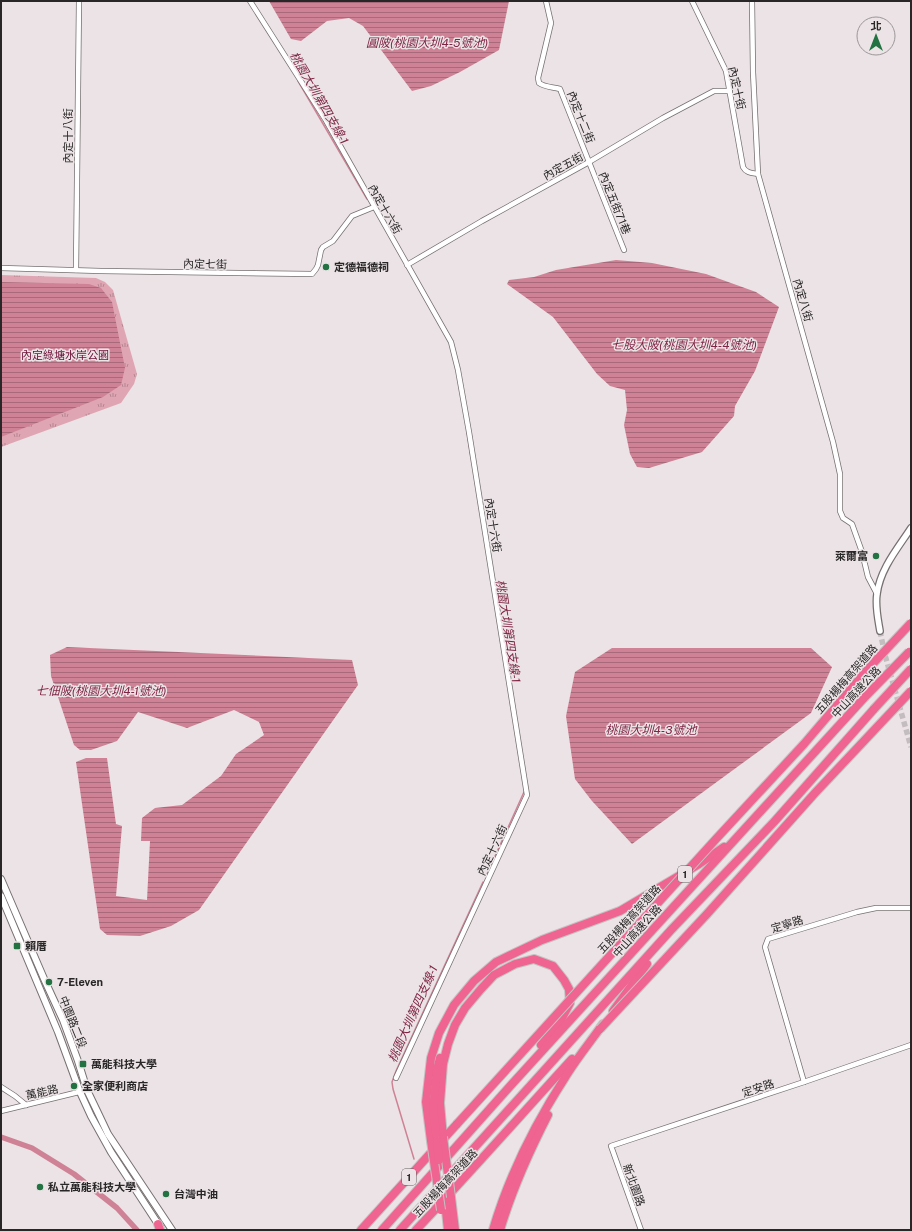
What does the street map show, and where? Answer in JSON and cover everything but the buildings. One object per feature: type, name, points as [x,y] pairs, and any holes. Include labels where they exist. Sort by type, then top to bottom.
[{"type":"highway","name":"五股楊梅高架道路","points":[[362,1230],[804,744],[867,670],[911,623]]},
{"type":"highway","name":"中山高速公路","points":[[382,1230],[512,1084],[864,698],[910,652]]},
{"type":"highway","points":[[400,1230],[671,930],[774,822],[911,669]]},
{"type":"highway","name":"五股楊梅高架道路","points":[[416,1230],[707,914],[815,793],[911,691]]},
{"type":"highway","points":[[455,1230],[437,1140],[433,1109],[436,1070],[447,1031],[458,1008],[496,962],[542,940],[620,911],[699,864],[738,837]]},
{"type":"highway","points":[[493,1230],[505,1191],[517,1164],[535,1128],[566,1074],[671,930]]},
{"type":"highway","points":[[443,1230],[437,1140],[443,1064],[454,1025],[465,1008],[494,975],[515,964],[534,959],[553,966],[570,990],[570,1003],[562,1018],[512,1084]]},
{"type":"highway","points":[[500,1230],[520,1173],[574,1065]]},
{"type":"highway","points":[[448,1199],[448,1230]]},
{"type":"main road","name":"中園路二段","points":[[1,879],[63,1020],[87,1090],[108,1134],[172,1230]]},
{"type":"main road","name":"中園路二段","points":[[1,896],[58,1032],[80,1092],[91,1116],[111,1152],[160,1228]]},
{"type":"street","name":"內定十八街","points":[[76,270],[79,1]]},
{"type":"street","name":"內定十六街","points":[[250,1],[325,119],[451,342],[458,370],[470,440],[527,795],[396,1078]]},
{"type":"street","name":"內定十二街","points":[[546,1],[551,23],[538,78],[539,83],[542,86],[560,89],[589,162]]},
{"type":"street","name":"內定十街","points":[[692,1],[726,71],[742,167],[748,172],[758,174]]},
{"type":"street","name":"內定八街","points":[[752,1],[753,72],[758,174],[833,442],[840,474],[840,511],[843,518],[852,524],[862,552],[868,577],[877,594]]},
{"type":"street","name":"內定五街","points":[[407,265],[482,221],[589,162],[663,118],[714,91],[730,91]]},
{"type":"street","name":"內定五街71巷","points":[[589,162],[624,250]]},
{"type":"street","name":"內定七街","points":[[1,268],[312,274],[318,265],[323,247],[333,241],[352,216],[374,207]]},
{"type":"street","points":[[880,631],[877,609],[877,594],[881,578],[911,528]]},
{"type":"street","name":"定寧路","points":[[804,1082],[765,947],[768,939],[857,912],[876,908],[911,908]]},
{"type":"street","name":"定安路","points":[[610,1146],[911,1045]]},
{"type":"street","points":[[1,1087],[26,1105]]},
{"type":"street","name":"萬能路","points":[[1,1111],[87,1090]]},
{"type":"street","name":"新北園路","points":[[610,1146],[641,1230]]},
{"type":"green space","name":"內定綠塘水岸公園","points":[[1,275],[96,278],[105,282],[113,290],[137,374],[134,384],[121,403],[1,447]]},
{"type":"water","name":"圓陂(桃園大圳4-5號池)","points":[[269,1],[509,1],[499,50],[431,86],[412,91],[363,26],[349,18],[327,21],[301,41],[291,39]]},
{"type":"water","name":"七股大陂(桃園大圳4-4號池)","points":[[616,260],[652,263],[706,274],[756,292],[779,307],[755,371],[735,406],[734,416],[702,452],[649,468],[637,467],[630,454],[624,425],[627,410],[625,390],[610,386],[597,374],[553,317],[507,284],[509,280],[534,277],[556,270]]},
{"type":"water","name":"內定綠塘水岸公園","points":[[1,282],[89,284],[101,288],[112,302],[125,368],[121,385],[103,397],[1,437]]},
{"type":"water","name":"七佃陂(桃園大圳4-1號池)","points":[[67,647],[352,660],[358,685],[199,910],[171,926],[140,936],[107,935],[100,929],[76,762],[86,758],[107,758],[116,824],[122,826],[116,896],[147,900],[150,841],[141,841],[142,818],[155,808],[182,805],[221,776],[236,754],[264,735],[259,722],[234,710],[187,728],[138,712],[117,741],[91,750],[80,750],[74,745],[51,676],[50,655]]},
{"type":"water","name":"桃園大圳4-3號池","points":[[612,648],[811,648],[832,667],[811,713],[632,844],[592,801],[575,779],[566,716],[575,672]]},
{"type":"waterway","name":"桃園大圳第四支線-1","points":[[298,81],[367,199]]},
{"type":"waterway","name":"桃園大圳第四支線-1","points":[[467,431],[471,457]]},
{"type":"waterway","name":"桃園大圳第四支線-1","points":[[487,874],[524,792]]},
{"type":"waterway","name":"桃園大圳第四支線-1","points":[[414,1159],[392,1082],[483,882]]},
{"type":"waterway","points":[[1,1137],[32,1148],[74,1174],[117,1208],[137,1230]]},
{"type":"tunnel","points":[[880,631],[885,655],[911,747]]},
{"type":"place","name":"定德福德祠","points":[[326,267]]},
{"type":"place","name":"萊爾富","points":[[876,556]]},
{"type":"place","name":"賴厝","points":[[17,946]]},
{"type":"place","name":"7-Eleven","points":[[49,982]]},
{"type":"place","name":"萬能科技大學","points":[[83,1064]]},
{"type":"place","name":"全家便利商店","points":[[74,1086]]},
{"type":"place","name":"私立萬能科技大學","points":[[40,1187]]},
{"type":"place","name":"台灣中油","points":[[166,1194]]}]
